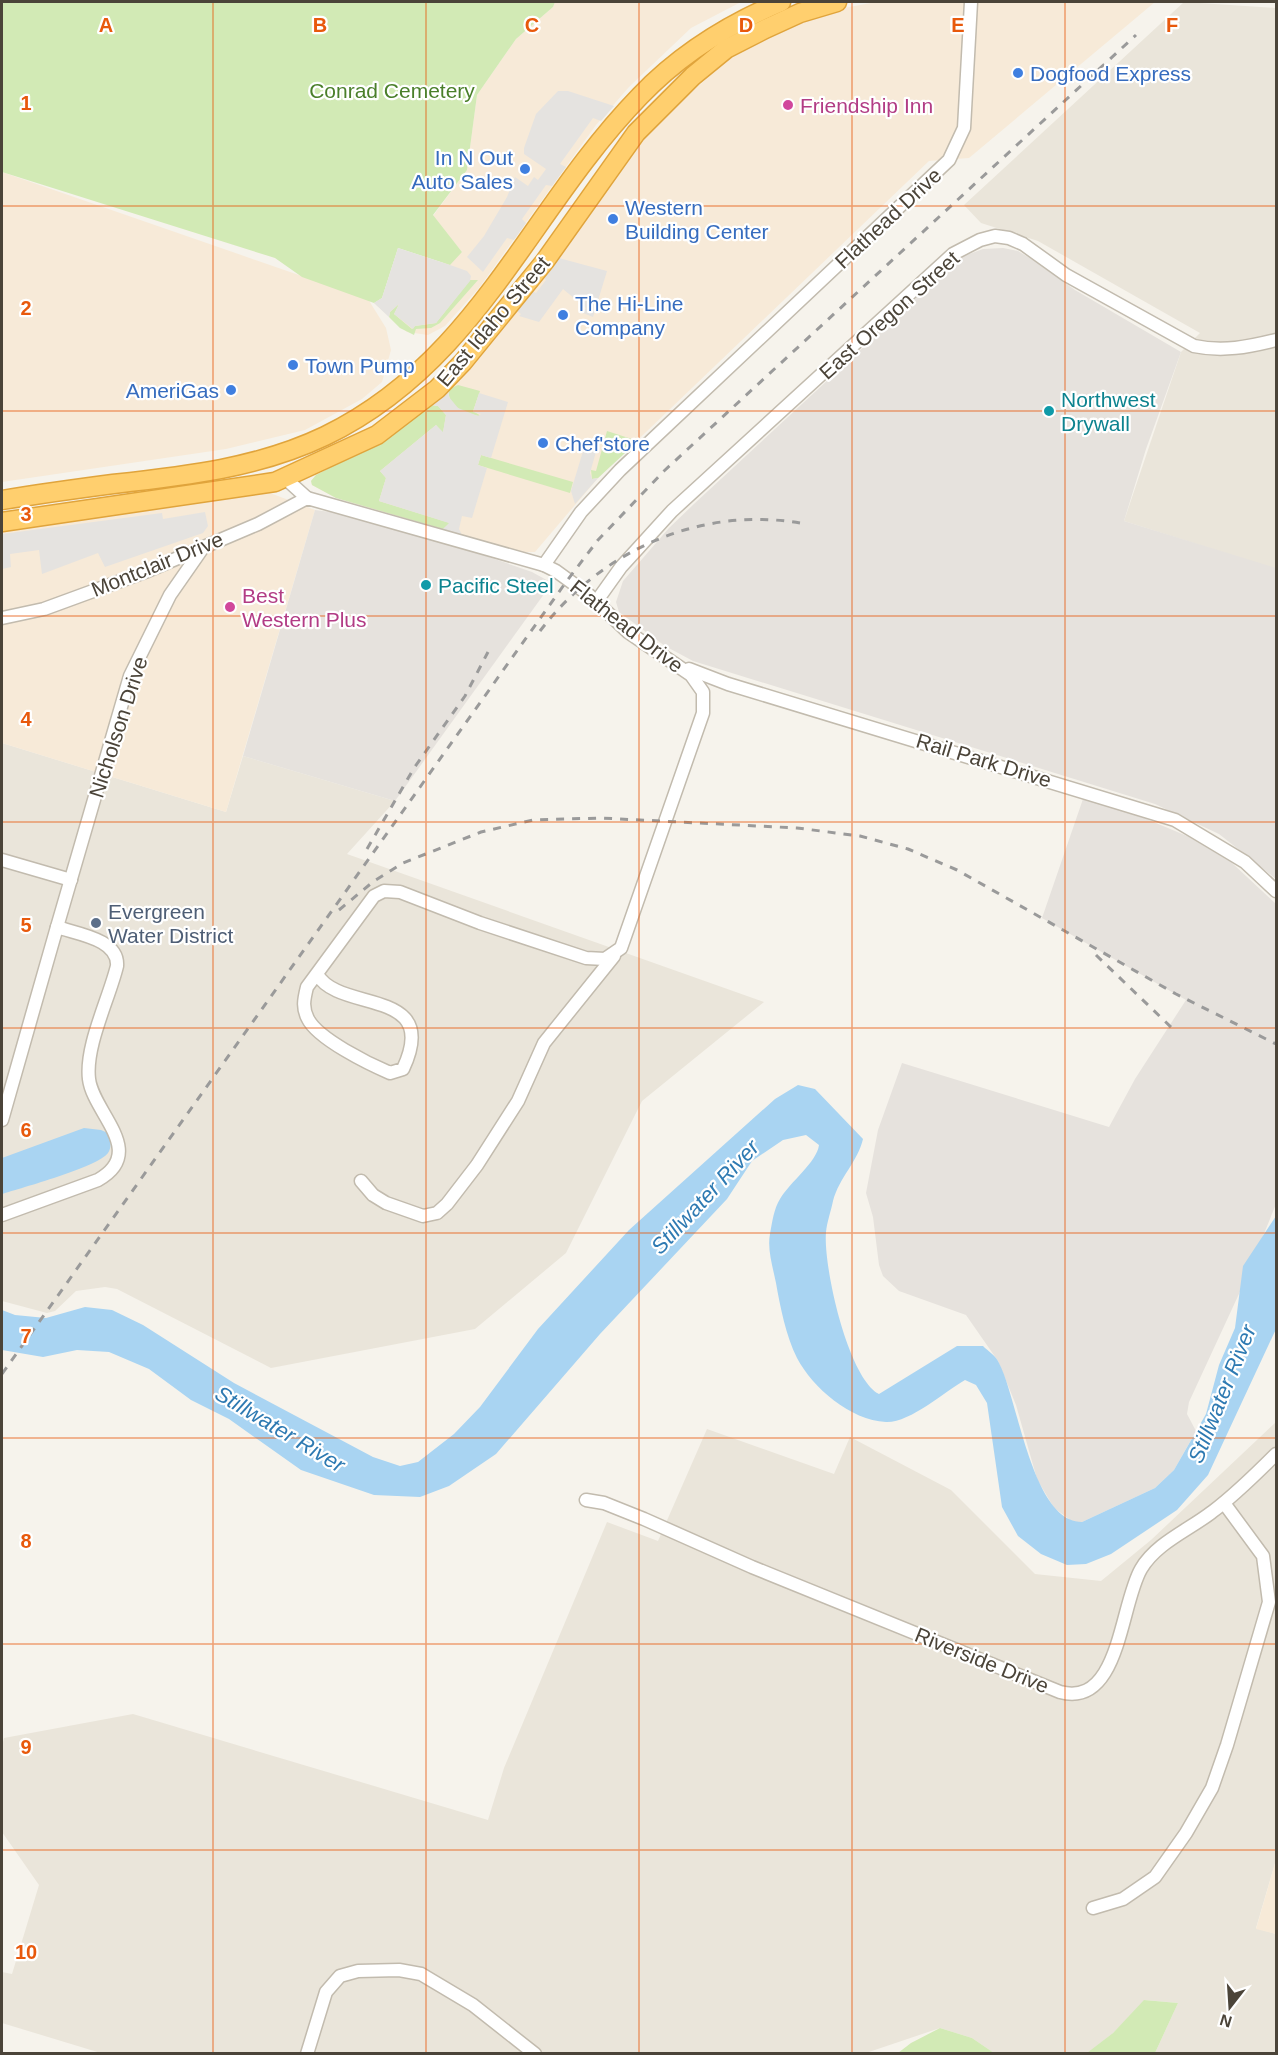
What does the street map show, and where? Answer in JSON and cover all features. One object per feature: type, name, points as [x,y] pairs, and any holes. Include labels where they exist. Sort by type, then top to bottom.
[{"type":"highway","name":"East Idaho Street","points":[[2,500],[194,475],[249,464],[301,447],[373,408],[416,375],[456,336],[605,135],[641,95],[701,44],[746,18],[781,2]]},
{"type":"highway","name":"East Idaho Street","points":[[2,522],[248,487],[286,479],[377,435],[437,389],[524,288],[636,133],[693,76],[726,49],[757,33],[800,13],[837,2]]},
{"type":"street","name":"Flathead Drive","points":[[361,1181],[373,1196],[405,1211],[423,1216],[436,1213],[447,1204],[477,1165],[518,1101],[544,1042],[621,948],[704,713],[703,692],[691,675],[628,632],[596,602],[556,571],[544,565],[580,512],[620,470],[949,160],[964,128],[971,2]]},
{"type":"street","name":"East Oregon Street","points":[[596,602],[621,567],[672,511],[953,254],[980,240],[995,236],[1023,244],[1066,274],[1194,346],[1209,349],[1238,348],[1276,339]]},
{"type":"street","points":[[286,479],[308,498],[544,565]]},
{"type":"street","name":"Montclair Drive","points":[[2,618],[44,609],[145,572],[258,524],[308,498]]},
{"type":"street","name":"Nicholson Drive","points":[[2,1120],[130,676],[170,595],[197,553],[210,543]]},
{"type":"street","name":"Rail Park Drive","points":[[674,662],[700,675],[728,684],[1175,820],[1245,862],[1276,891]]},
{"type":"street","points":[[2,860],[71,880]]},
{"type":"street","points":[[317,974],[330,989],[378,1003],[398,1012],[407,1023],[412,1039],[403,1069],[390,1073],[321,1034],[308,1020],[303,1003],[307,987],[374,896],[384,891],[400,892],[480,923],[586,958],[605,959],[621,948]]},
{"type":"street","points":[[2,1215],[98,1180],[111,1170],[119,1154],[116,1135],[94,1094],[89,1072],[93,1047],[117,966],[116,955],[108,946],[57,927]]},
{"type":"street","name":"Riverside Drive","points":[[586,1500],[603,1503],[644,1519],[752,1567],[1060,1692],[1080,1695],[1089,1692],[1103,1677],[1141,1568],[1159,1549],[1224,1503],[1276,1454]]},
{"type":"street","points":[[1093,1908],[1123,1899],[1155,1877],[1186,1833],[1212,1788],[1227,1745],[1269,1602],[1263,1556],[1224,1503]]},
{"type":"street","points":[[307,2054],[326,1992],[340,1976],[357,1971],[399,1970],[422,1974],[473,2005],[535,2054]]},
{"type":"shaded area","points":[[555,2],[741,2],[691,28],[629,87],[596,125],[479,288],[445,326],[428,335],[407,332],[374,303],[462,252],[433,216],[467,170],[477,95],[516,39],[553,7]]},
{"type":"shaded area","points":[[876,2],[1155,2],[969,158],[929,161],[598,478],[535,552],[519,552],[336,498],[312,485],[311,481],[316,475],[353,458],[409,422],[476,362],[517,311],[633,145],[734,54],[817,13]]},
{"type":"shaded area","points":[[1184,2],[1276,8],[1276,569],[1124,521],[1181,352],[1200,333],[1038,241],[981,223],[964,205]]},
{"type":"shaded area","points":[[558,91],[568,91],[614,106],[601,121],[593,118],[560,164],[566,167],[552,186],[546,185],[522,219],[526,223],[514,240],[507,238],[483,272],[467,257],[484,236],[507,197],[515,177],[528,186],[534,177],[538,180],[546,169],[524,154],[524,148],[536,114]]},
{"type":"shaded area","points":[[2,172],[368,299],[386,328],[391,350],[382,382],[362,399],[305,430],[226,449],[2,482]]},
{"type":"shaded area","points":[[398,248],[467,271],[471,276],[470,281],[436,323],[415,326],[413,329],[394,314],[399,304],[390,312],[389,317],[374,303],[382,298]]},
{"type":"shaded area","points":[[1003,248],[1018,251],[1075,290],[1181,352],[1146,449],[1124,521],[1276,568],[1276,879],[1219,834],[1155,804],[693,661],[665,646],[619,612],[616,602],[623,581],[669,528],[695,503],[950,267],[964,256],[983,249]]},
{"type":"shaded area","points":[[555,257],[607,271],[593,317],[583,313],[586,308],[563,289],[539,322],[519,316],[521,314],[517,311],[532,291],[536,293],[546,280],[542,276]]},
{"type":"shaded area","points":[[448,390],[449,397],[458,408],[478,416],[481,414],[473,412],[479,393],[508,402],[491,458],[481,455],[478,465],[487,468],[472,518],[462,516],[459,529],[462,535],[443,529],[449,523],[379,501],[386,478],[380,471],[436,425],[443,432],[446,415],[438,406],[431,405]]},
{"type":"shaded area","points":[[587,438],[599,441],[590,473],[592,479],[598,478],[575,504],[571,491]]},
{"type":"shaded area","points":[[270,493],[315,510],[226,812],[2,743],[2,528]]},
{"type":"shaded area","points":[[315,510],[338,513],[483,555],[532,572],[552,583],[395,801],[243,756]]},
{"type":"shaded area","points":[[205,512],[208,526],[203,533],[105,567],[98,553],[42,574],[39,550],[10,554],[11,567],[2,569],[2,534],[162,513],[163,519]]},
{"type":"shaded area","points":[[2,743],[226,812],[243,756],[395,801],[347,854],[764,1002],[642,1101],[566,1253],[475,1329],[271,1368],[117,1289],[105,1287],[76,1291],[55,1311],[47,1313],[2,1301]]},
{"type":"shaded area","points":[[1083,799],[1144,818],[1187,836],[1232,863],[1276,904],[1276,1204],[1244,1283],[1189,1402],[1187,1414],[1196,1431],[1174,1470],[1155,1488],[1082,1522],[1073,1522],[1054,1508],[1037,1479],[1016,1405],[998,1361],[966,1315],[899,1291],[883,1276],[879,1265],[873,1217],[866,1193],[878,1130],[902,1063],[1109,1127],[1135,1079],[1186,1000],[1042,918]]},
{"type":"shaded area","points":[[1276,1422],[1276,1860],[1256,1928],[1276,1934],[1276,2053],[1155,2053],[1178,2003],[1145,2000],[1113,2033],[1087,2054],[994,2053],[972,2038],[940,2028],[863,2054],[104,2054],[2,2023],[2,1972],[12,1974],[39,1885],[2,1832],[2,1746],[4,1738],[133,1714],[488,1820],[504,1768],[607,1522],[658,1541],[707,1429],[834,1474],[850,1437],[951,1490],[1035,1574],[1101,1581],[1151,1540]]},
{"type":"shaded area","points":[[1276,1860],[1276,1934],[1256,1929]]},
{"type":"green space","name":"Conrad Cemetery","points":[[2,2],[555,2],[553,7],[516,39],[477,95],[467,170],[433,215],[462,252],[450,265],[398,248],[382,298],[374,303],[302,277],[275,258],[2,172]]},
{"type":"green space","points":[[470,280],[478,280],[440,323],[431,328],[416,329],[414,335],[400,328],[389,317],[390,312],[399,304],[394,314],[412,329],[415,326],[436,323]]},
{"type":"green space","points":[[458,385],[480,391],[473,411],[481,416],[464,412],[454,405],[449,389]]},
{"type":"green space","points":[[431,405],[438,406],[446,415],[443,433],[436,425],[380,471],[386,478],[379,501],[450,523],[443,529],[336,498],[312,485],[311,481],[316,475],[387,438]]},
{"type":"green space","points":[[607,431],[638,441],[598,478],[592,479],[591,470],[596,471]]},
{"type":"green space","points":[[481,455],[573,482],[570,493],[478,465]]},
{"type":"green space","points":[[1144,2000],[1178,2003],[1155,2053],[1087,2053],[1113,2033]]},
{"type":"green space","points":[[940,2028],[972,2038],[994,2053],[898,2053],[911,2043]]},
{"type":"water","name":"Stillwater River","points":[[798,1085],[815,1089],[863,1139],[833,1201],[827,1228],[826,1248],[833,1294],[840,1320],[857,1367],[868,1384],[879,1394],[957,1346],[983,1346],[999,1363],[1039,1481],[1051,1502],[1065,1517],[1082,1522],[1155,1488],[1174,1470],[1206,1414],[1219,1365],[1235,1328],[1243,1266],[1276,1216],[1276,1329],[1208,1475],[1177,1510],[1111,1554],[1086,1564],[1067,1565],[1041,1554],[1018,1536],[1002,1507],[987,1403],[976,1385],[965,1380],[906,1418],[886,1422],[872,1420],[846,1409],[823,1391],[804,1369],[790,1340],[769,1246],[772,1220],[778,1203],[784,1192],[817,1152],[819,1145],[806,1135],[783,1140],[752,1161],[727,1199],[600,1334],[496,1454],[449,1486],[420,1497],[374,1495],[301,1470],[229,1419],[191,1400],[149,1369],[109,1352],[77,1350],[43,1357],[2,1350],[2,1310],[15,1315],[46,1318],[85,1307],[112,1310],[143,1325],[234,1383],[373,1457],[400,1466],[418,1462],[454,1434],[480,1407],[538,1329],[629,1230],[775,1099]]},
{"type":"water","points":[[84,1128],[101,1130],[110,1134],[109,1151],[101,1159],[75,1171],[2,1194],[2,1158]]},
{"type":"railway","points":[[2,1374],[598,540],[664,471],[1136,35]]},
{"type":"railway","points":[[540,631],[592,578],[622,557],[655,541],[689,529],[725,521],[762,519],[800,523]]},
{"type":"railway","points":[[367,849],[414,768],[465,696],[488,652]]},
{"type":"railway","points":[[339,910],[374,881],[403,863],[481,832],[533,820],[601,818],[797,828],[860,836],[908,849],[957,870],[1176,994],[1276,1044]]},
{"type":"railway","points":[[1096,955],[1174,1030]]},
{"type":"place","name":"Dogfood Express","points":[[1018,73]]},
{"type":"place","name":"Friendship Inn","points":[[788,105]]},
{"type":"place","name":"In N Out Auto Sales","points":[[525,169]]},
{"type":"place","name":"Western Building Center","points":[[613,219]]},
{"type":"place","name":"The Hi-Line Company","points":[[563,315]]},
{"type":"place","name":"Town Pump","points":[[293,365]]},
{"type":"place","name":"AmeriGas","points":[[231,390]]},
{"type":"place","name":"Northwest Drywall","points":[[1049,411]]},
{"type":"place","name":"Chef'store","points":[[543,443]]},
{"type":"place","name":"Pacific Steel","points":[[426,585]]},
{"type":"place","name":"Best Western Plus","points":[[230,607]]},
{"type":"place","name":"Evergreen Water District","points":[[96,923]]}]
